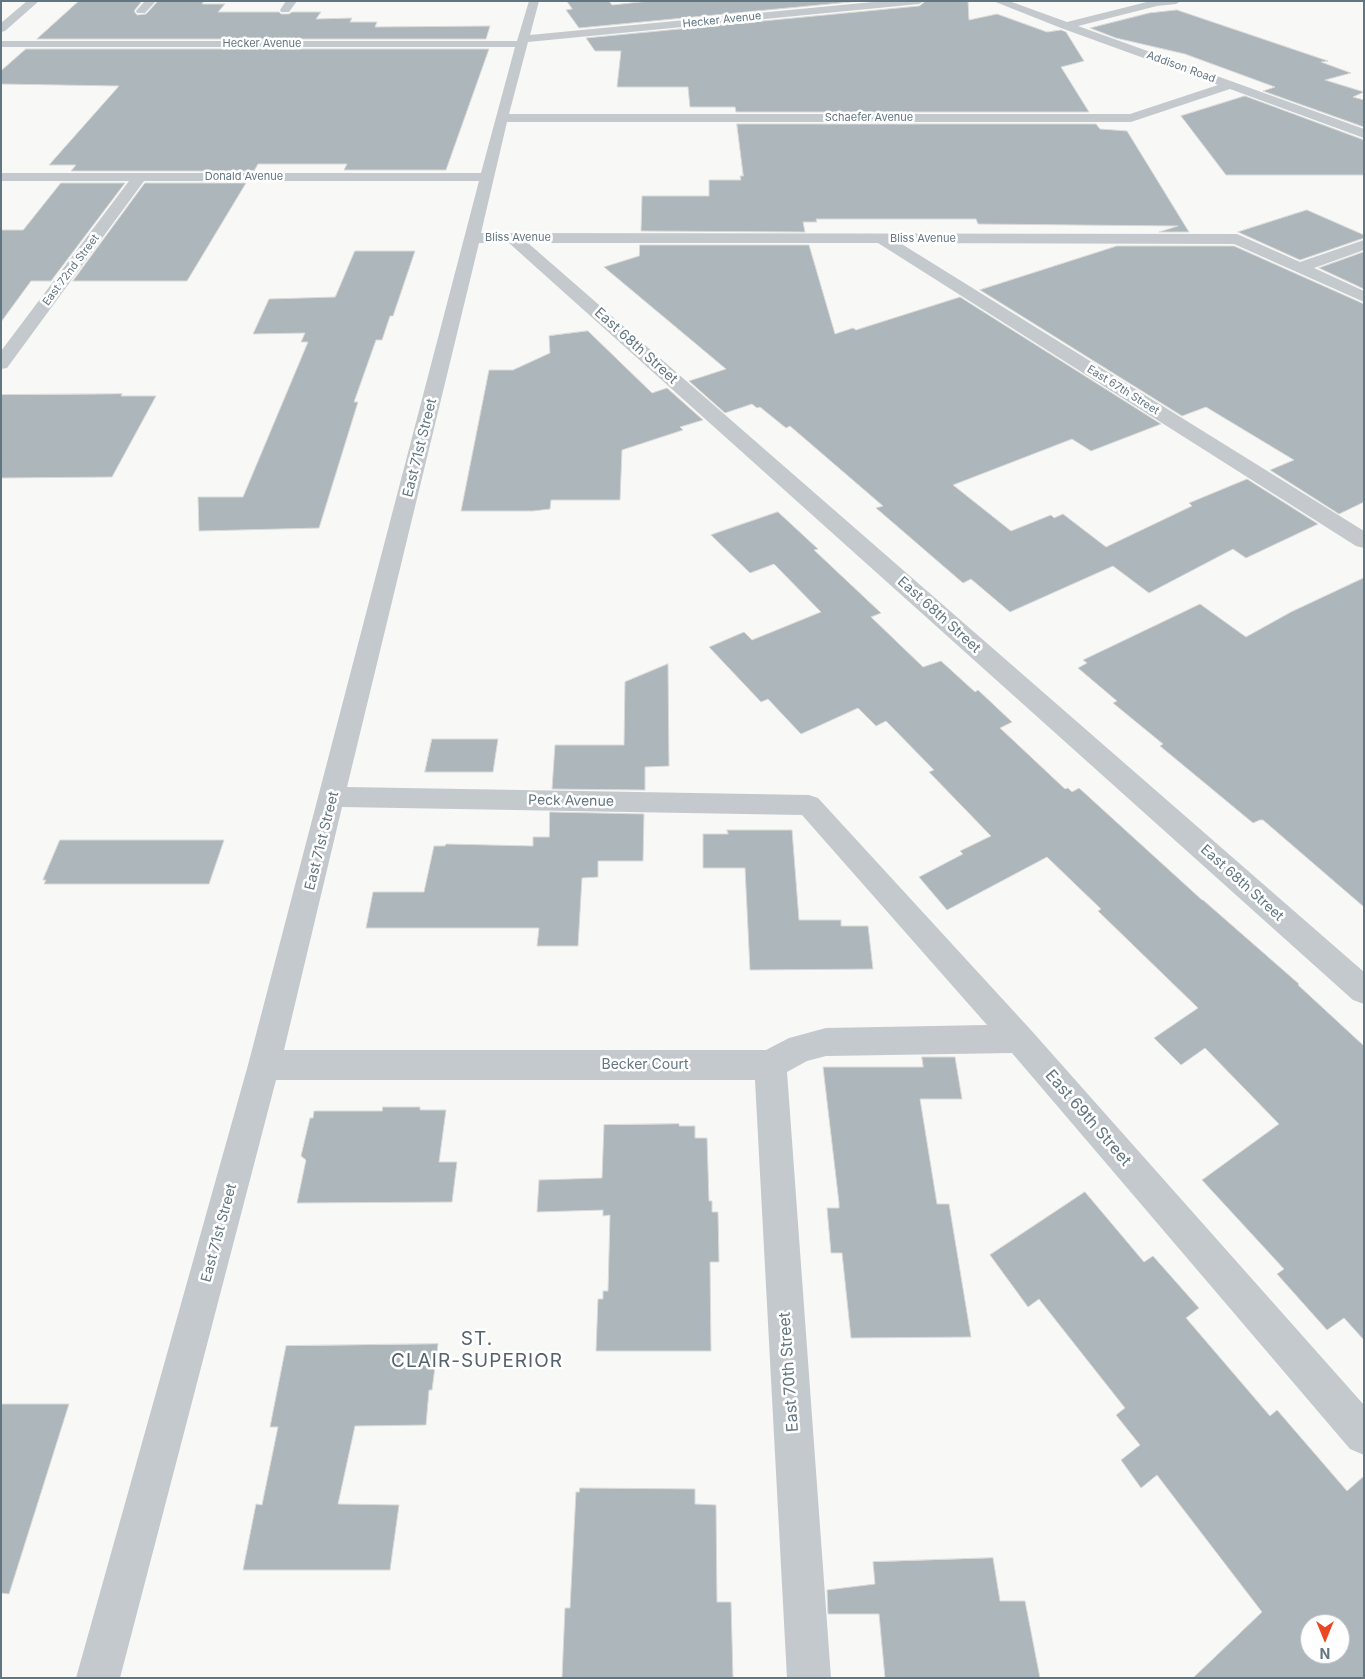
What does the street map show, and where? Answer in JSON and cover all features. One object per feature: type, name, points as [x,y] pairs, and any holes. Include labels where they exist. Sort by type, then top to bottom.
[{"type":"street","points":[[1,29],[34,1]]},
{"type":"street","points":[[142,11],[151,1]]},
{"type":"street","name":"East 71st Street","points":[[98,1678],[264,1065],[473,238],[501,118],[524,42],[534,1]]},
{"type":"street","name":"Hecker Avenue","points":[[1,44],[524,42],[919,1]]},
{"type":"street","name":"Addison Road","points":[[998,1],[1364,134]]},
{"type":"street","points":[[1065,26],[1157,3],[1176,1]]},
{"type":"street","points":[[2,13],[20,13]]},
{"type":"street","name":"Schaefer Avenue","points":[[501,118],[1131,118],[1231,85]]},
{"type":"street","points":[[1332,122],[1356,116]]},
{"type":"street","name":"Donald Avenue","points":[[1,177],[487,177]]},
{"type":"street","name":"East 72nd Street","points":[[1,364],[140,177]]},
{"type":"street","name":"Bliss Avenue","points":[[473,238],[1237,239],[1301,266],[1364,297]]},
{"type":"street","name":"East 68th Street","points":[[514,239],[1364,991]]},
{"type":"street","name":"East 67th Street","points":[[882,239],[1364,541]]},
{"type":"street","points":[[1301,266],[1364,245]]},
{"type":"street","name":"Peck Avenue","points":[[333,797],[809,805]]},
{"type":"street","name":"East 69th Street","points":[[809,805],[1019,1039],[1364,1435]]},
{"type":"street","name":"Becker Court","points":[[264,1065],[770,1065],[800,1048],[826,1042],[1019,1039]]},
{"type":"street","name":"East 70th Street","points":[[770,1065],[809,1678]]},
{"type":"building","points":[[79,1],[142,1],[134,11],[137,15],[146,14],[158,1],[204,1],[202,4],[225,4],[218,12],[279,12],[281,14],[289,14],[292,12],[321,12],[316,19],[352,18],[350,22],[377,22],[375,27],[490,26],[486,39],[37,39]]},
{"type":"building","points":[[567,1],[609,1],[612,5],[649,1],[861,1],[579,28],[566,10],[572,9]]},
{"type":"building","points":[[926,1],[968,1],[969,20],[997,14],[1047,32],[1061,30],[1066,32],[1084,61],[1061,67],[1089,112],[736,112],[735,107],[690,107],[688,87],[617,87],[621,51],[595,51],[586,38],[919,6]]},
{"type":"building","points":[[1177,10],[1328,61],[1321,62],[1351,73],[1325,80],[1364,92],[1353,97],[1364,100],[1364,127],[1263,91],[1275,87],[1185,54],[1116,38],[1090,28],[1149,13]]},
{"type":"building","points":[[26,49],[489,49],[446,170],[344,170],[347,164],[258,164],[254,171],[71,171],[76,165],[49,165],[119,86],[1,84],[1,71]]},
{"type":"building","points":[[1245,96],[1364,140],[1364,175],[1226,175],[1181,116]]},
{"type":"building","points":[[737,124],[1096,124],[1100,129],[1127,131],[1189,232],[1159,232],[1178,226],[978,224],[976,219],[816,219],[817,222],[803,222],[805,232],[641,231],[642,196],[709,196],[709,180],[741,180],[740,176],[743,176]]},
{"type":"building","points":[[61,183],[125,183],[51,281],[31,281],[1,322],[1,230],[23,230]]},
{"type":"building","points":[[145,183],[246,183],[187,281],[73,281]]},
{"type":"building","points":[[1307,210],[1364,235],[1364,238],[1300,260],[1238,232]]},
{"type":"building","points":[[640,245],[809,245],[835,334],[853,328],[856,330],[960,297],[1161,424],[1091,451],[1072,439],[953,485],[1011,531],[1051,515],[1054,518],[1063,514],[1106,547],[1192,506],[1189,503],[1247,479],[1318,524],[1246,558],[1233,549],[1149,593],[1113,566],[1010,612],[971,579],[963,583],[876,508],[883,506],[790,426],[786,428],[760,407],[757,408],[752,404],[725,413],[689,381],[726,369],[604,267],[639,256]]},
{"type":"building","points":[[1117,246],[1234,246],[1364,304],[1364,502],[1339,514],[1270,470],[1294,460],[1206,407],[1182,416],[980,290]]},
{"type":"building","points":[[355,251],[415,251],[393,316],[390,316],[382,340],[376,340],[354,402],[358,402],[319,528],[199,531],[198,497],[243,497],[308,342],[301,342],[305,333],[253,334],[269,299],[335,297]]},
{"type":"building","points":[[1364,252],[1364,289],[1319,268]]},
{"type":"building","points":[[588,331],[652,393],[667,388],[703,420],[680,427],[683,430],[622,450],[620,500],[551,500],[550,509],[533,511],[461,511],[489,370],[513,370],[550,353],[549,336]]},
{"type":"building","points":[[122,394],[121,396],[156,396],[112,477],[1,478],[1,395]]},
{"type":"building","points":[[778,512],[818,549],[814,550],[881,613],[871,617],[923,667],[941,661],[975,692],[978,690],[1012,722],[1000,728],[1065,789],[1068,788],[1072,792],[1079,788],[1202,900],[1299,984],[1364,1046],[1364,1340],[1344,1318],[1327,1330],[1277,1274],[1284,1269],[1202,1180],[1279,1124],[1205,1048],[1181,1065],[1154,1038],[1198,1008],[1098,911],[1101,909],[1047,857],[947,910],[919,877],[963,854],[960,851],[991,836],[929,772],[934,770],[886,721],[876,726],[858,708],[801,734],[768,699],[761,702],[709,647],[744,632],[752,640],[821,612],[774,564],[750,573],[711,535]]},
{"type":"building","points":[[1364,578],[1364,907],[1263,820],[1253,823],[1160,746],[1163,744],[1113,703],[1117,701],[1078,668],[1087,663],[1083,660],[1200,604],[1246,637],[1291,612]]},
{"type":"building","points":[[668,664],[669,766],[645,767],[645,790],[552,789],[555,745],[624,745],[625,682]]},
{"type":"building","points":[[432,739],[498,739],[493,772],[425,772]]},
{"type":"building","points":[[550,812],[644,814],[643,861],[598,861],[598,877],[582,878],[578,946],[537,946],[539,928],[366,928],[373,892],[424,892],[434,846],[445,846],[446,844],[533,846],[533,837],[549,837]]},
{"type":"building","points":[[727,830],[792,830],[799,920],[841,920],[841,926],[868,926],[873,969],[750,970],[745,868],[703,868],[703,834],[728,834]]},
{"type":"building","points":[[60,840],[224,840],[209,884],[44,884],[46,880],[43,880]]},
{"type":"building","points":[[922,1057],[955,1057],[962,1099],[920,1099],[937,1204],[949,1204],[971,1337],[851,1338],[842,1253],[831,1253],[827,1208],[839,1208],[839,1203],[823,1067],[923,1067]]},
{"type":"building","points":[[383,1107],[420,1107],[420,1110],[446,1110],[439,1162],[457,1162],[452,1202],[297,1203],[306,1160],[301,1156],[310,1118],[313,1118],[314,1111],[382,1111]]},
{"type":"building","points":[[679,1124],[679,1126],[695,1126],[695,1138],[707,1138],[709,1201],[712,1201],[712,1212],[718,1212],[719,1262],[710,1262],[711,1351],[596,1351],[598,1299],[603,1299],[603,1291],[608,1291],[610,1215],[603,1216],[603,1210],[537,1212],[539,1180],[602,1178],[604,1125]]},
{"type":"building","points":[[1085,1192],[1144,1262],[1153,1256],[1199,1308],[1186,1318],[1270,1416],[1277,1410],[1347,1491],[1364,1476],[1364,1678],[1193,1678],[1262,1612],[1157,1475],[1141,1488],[1121,1460],[1140,1445],[1116,1415],[1125,1408],[1039,1299],[1028,1307],[990,1255]]},
{"type":"building","points":[[438,1344],[432,1390],[429,1390],[426,1425],[355,1426],[338,1504],[399,1505],[390,1570],[243,1570],[256,1504],[262,1505],[278,1427],[270,1427],[286,1346]]},
{"type":"building","points":[[1,1404],[69,1404],[9,1594],[1,1593]]},
{"type":"building","points":[[580,1488],[695,1489],[695,1504],[716,1505],[717,1602],[731,1602],[733,1678],[562,1678],[565,1608],[570,1608],[576,1492],[579,1492]]},
{"type":"building","points":[[993,1558],[1000,1601],[1025,1601],[1040,1678],[885,1678],[879,1614],[828,1614],[827,1590],[875,1584],[873,1562]]},
{"type":"district","name":"ST. CLAIR-SUPERIOR","points":[[477,1350]]}]
